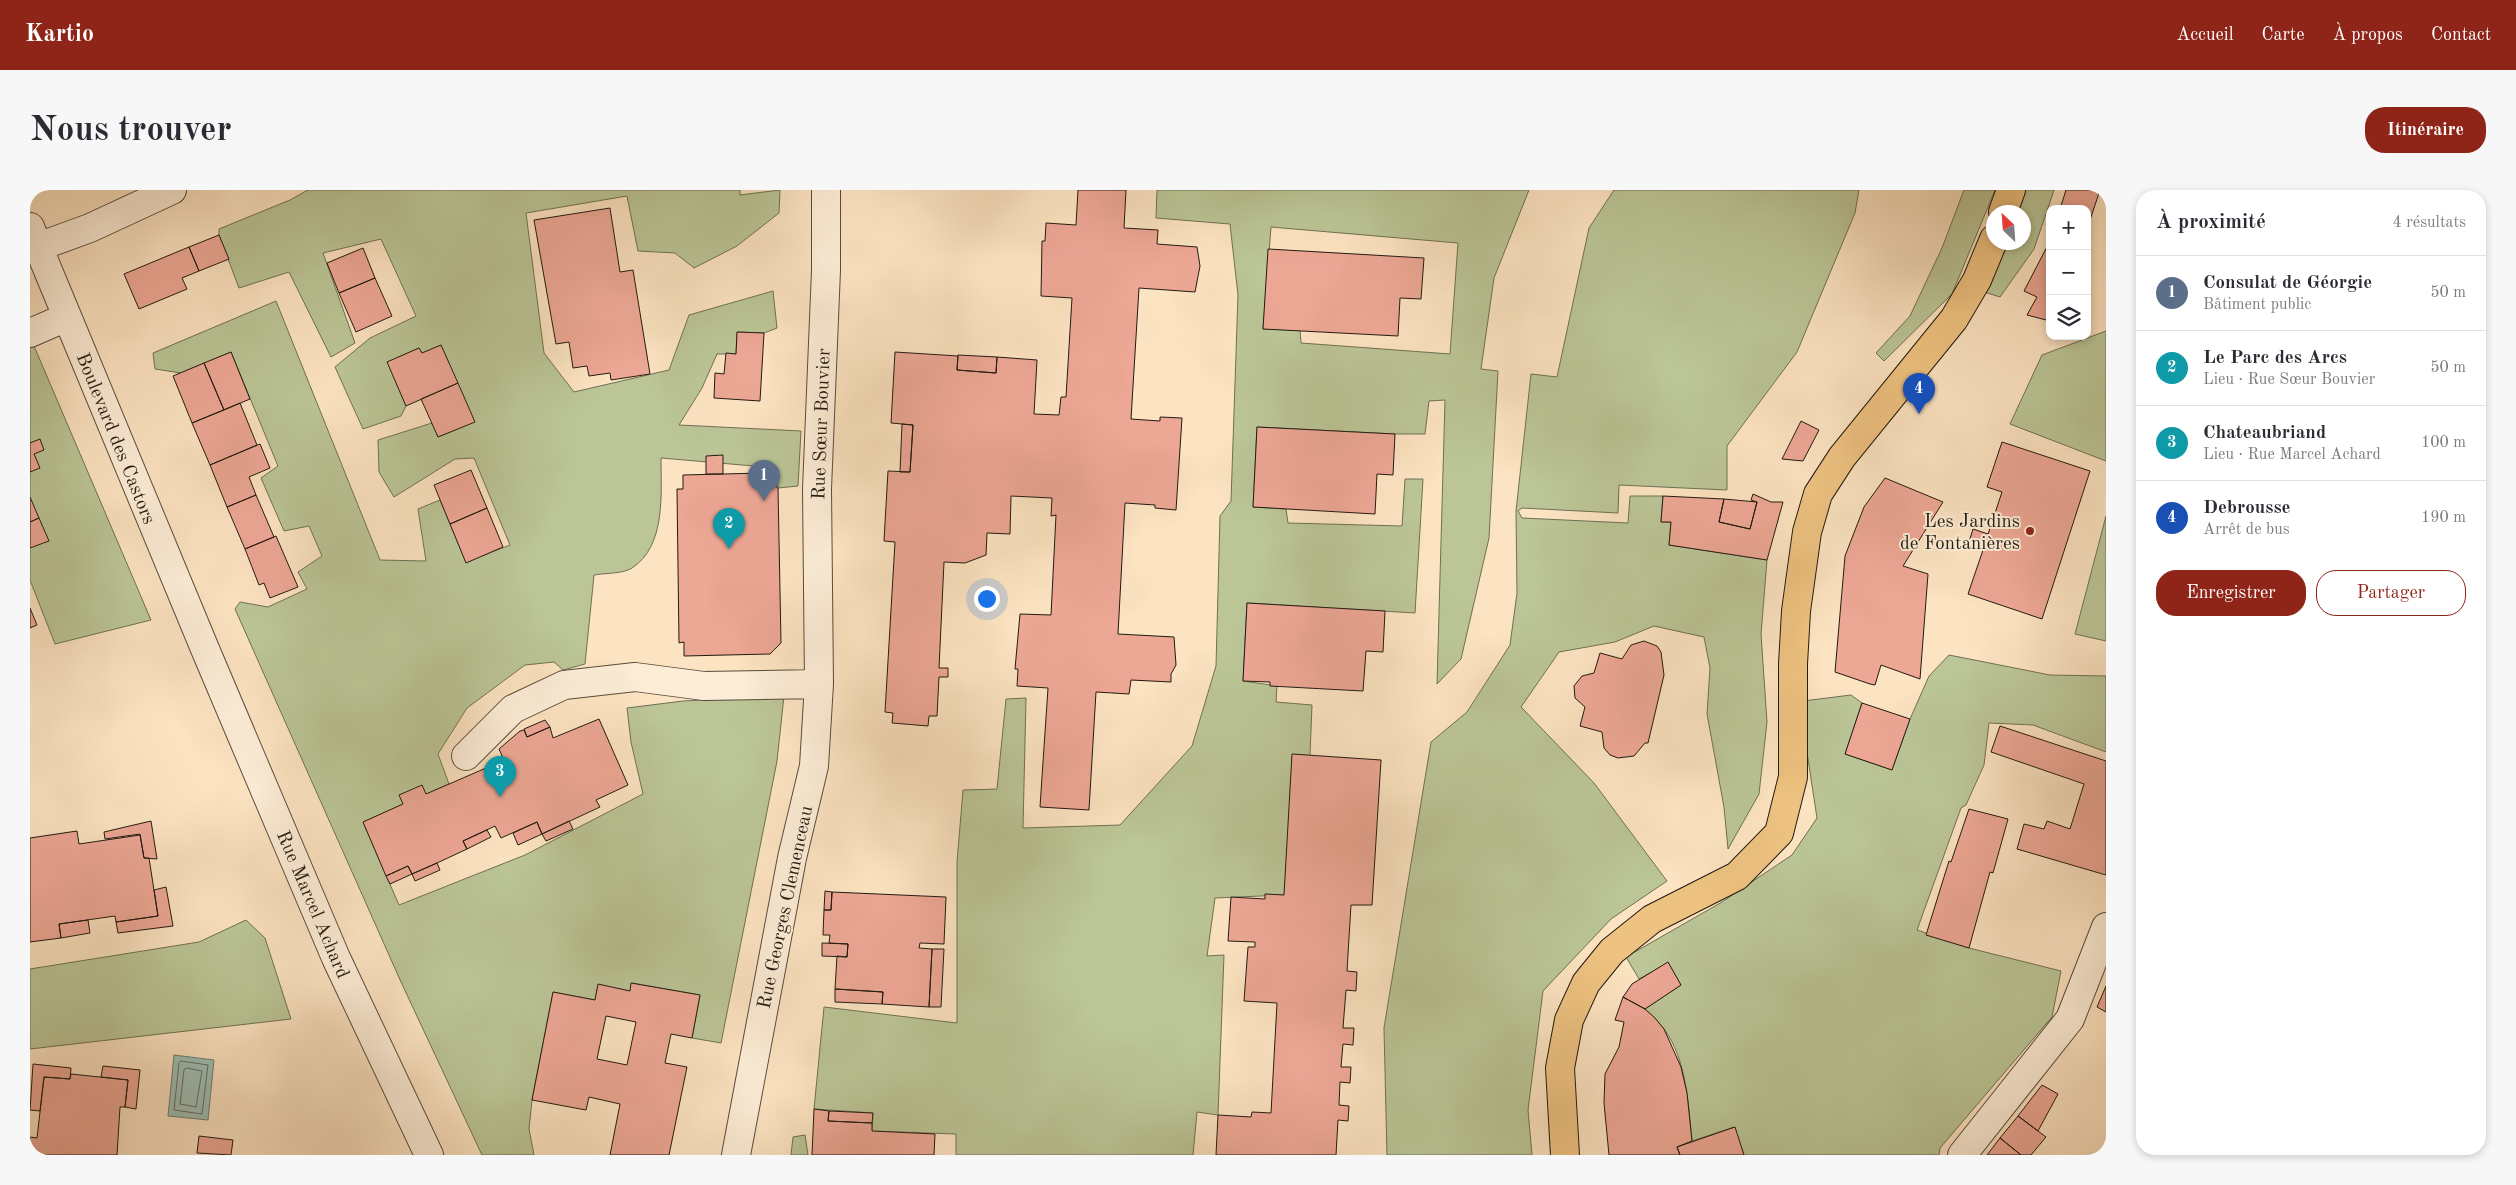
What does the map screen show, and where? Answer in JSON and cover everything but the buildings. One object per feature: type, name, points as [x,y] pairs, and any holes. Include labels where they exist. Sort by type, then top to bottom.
[{"type":"main road","points":[[2006,205],[2011,190]]},
{"type":"main road","points":[[1565,1155],[1560,1068],[1569,1020],[1586,983],[1612,950],[1652,919],[1737,876],[1778,833],[1793,778],[1793,664],[1796,611],[1807,532],[1818,494],[1842,457],[1954,319],[1977,280],[1989,250]]},
{"type":"street","points":[[34,238],[90,228],[172,190]]},
{"type":"street","name":"Rue Sœur Bouvier","points":[[819,671],[817,489],[826,270],[826,190]]},
{"type":"street","name":"Boulevard des Castors","points":[[34,238],[205,649]]},
{"type":"street","points":[[30,333],[67,317]]},
{"type":"street","name":"Rue Marcel Achard","points":[[205,649],[336,958],[429,1155]]},
{"type":"street","points":[[466,756],[513,709],[564,684],[635,677],[704,686],[819,671]]},
{"type":"street","name":"Rue Georges Clemenceau","points":[[736,1155],[792,858],[814,766],[819,671]]},
{"type":"street","points":[[1962,1155],[2070,1019],[2106,927]]},
{"type":"green space","points":[[308,190],[740,190],[740,195],[780,190],[779,213],[737,246],[694,268],[675,253],[638,251],[627,196],[526,213],[544,353],[574,392],[669,370],[689,315],[773,291],[777,328],[764,333],[737,332],[736,354],[717,354],[702,388],[679,425],[801,431],[798,486],[778,488],[777,468],[661,458],[661,503],[656,533],[651,547],[643,558],[628,570],[594,575],[585,664],[563,670],[554,662],[525,665],[467,708],[438,754],[449,784],[363,822],[399,905],[525,855],[643,794],[631,742],[627,708],[683,701],[784,696],[777,761],[721,1043],[692,1038],[700,995],[632,983],[630,991],[598,985],[595,1000],[553,992],[532,1100],[529,1129],[534,1155],[482,1155],[401,982],[235,609],[240,602],[268,607],[307,589],[298,572],[322,556],[309,526],[284,531],[261,478],[278,466],[231,352],[181,373],[155,369],[153,353],[276,301],[380,560],[426,561],[418,509],[440,500],[466,562],[510,545],[474,458],[455,459],[394,497],[379,472],[378,440],[432,423],[438,437],[474,422],[441,345],[422,353],[419,348],[388,362],[406,406],[401,416],[363,429],[335,367],[370,338],[416,316],[381,239],[323,253],[355,343],[331,357],[289,272],[239,288],[219,235],[219,229],[290,200]]},
{"type":"green space","points":[[1157,190],[1529,190],[1494,278],[1481,369],[1498,371],[1489,538],[1461,659],[1437,684],[1445,400],[1429,401],[1425,434],[1257,427],[1253,507],[1286,509],[1288,523],[1402,526],[1405,479],[1423,479],[1415,613],[1247,603],[1243,681],[1277,686],[1276,702],[1312,705],[1310,755],[1284,895],[1215,898],[1207,956],[1224,955],[1218,1115],[1197,1112],[1193,1155],[956,1155],[956,1134],[872,1131],[873,1113],[814,1109],[824,1007],[957,1023],[957,862],[963,790],[997,789],[1006,699],[1026,698],[1023,828],[1120,825],[1192,746],[1216,666],[1220,516],[1231,501],[1238,295],[1230,224],[1156,218]],"holes":[[[1271,227],[1458,243],[1450,354],[1301,343],[1300,330],[1263,329]]]},
{"type":"green space","points":[[1614,190],[1859,190],[1855,213],[1797,352],[1727,446],[1727,490],[1619,485],[1618,513],[1522,508],[1518,511],[1522,518],[1628,523],[1630,496],[1663,496],[1661,522],[1671,522],[1669,545],[1767,560],[1761,634],[1767,722],[1759,794],[1728,849],[1724,807],[1707,714],[1710,668],[1704,637],[1654,626],[1615,642],[1559,652],[1521,707],[1594,783],[1667,881],[1611,919],[1543,991],[1528,1110],[1532,1155],[1387,1155],[1384,1028],[1431,742],[1467,712],[1510,645],[1517,593],[1516,511],[1531,374],[1557,377],[1589,228]]},
{"type":"green space","points":[[1964,190],[1995,190],[1989,205],[1986,205],[1986,212],[1952,294],[1884,361],[1876,353],[1910,316],[1942,248]]},
{"type":"green space","points":[[2017,190],[2054,190],[2049,205],[2046,205],[2046,214],[2034,249],[2000,297],[1981,291],[1996,250],[2031,250],[2031,205],[2013,205]]},
{"type":"green space","points":[[2106,331],[2106,461],[2010,424],[2042,355],[2082,340],[2091,340],[2091,337]]},
{"type":"green space","points":[[34,346],[151,620],[55,644],[30,580],[30,347]]},
{"type":"green space","points":[[2106,516],[2106,641],[2075,634]]},
{"type":"green space","points":[[1949,655],[2050,675],[2106,676],[2106,752],[2033,725],[1989,723],[1984,765],[1966,805],[1961,808],[1917,930],[1969,948],[2061,971],[2052,1017],[1940,1148],[1939,1155],[1744,1155],[1734,1127],[1692,1141],[1685,1083],[1678,1054],[1664,1029],[1645,1009],[1681,985],[1668,963],[1639,979],[1626,957],[1722,902],[1792,855],[1817,818],[1805,739],[1803,701],[1851,695],[1862,703],[1845,754],[1892,770],[1910,719],[1929,676]]},
{"type":"green space","points":[[246,920],[265,938],[291,1019],[30,1049],[30,969],[199,942]]},
{"type":"green space","points":[[805,1135],[808,1155],[791,1155],[793,1137]]},
{"type":"water","points":[[174,1055],[214,1060],[208,1120],[168,1116]]},
{"type":"place","name":"Debrousse","points":[[1919,414]]},
{"type":"place","name":"Consulat de Géorgie","points":[[764,501]]},
{"type":"place","name":"Les Jardins de Fontanières","points":[[2030,531]]},
{"type":"place","name":"Le Parc des Arcs","points":[[729,549]]},
{"type":"place","name":"Chateaubriand","points":[[500,797]]}]
